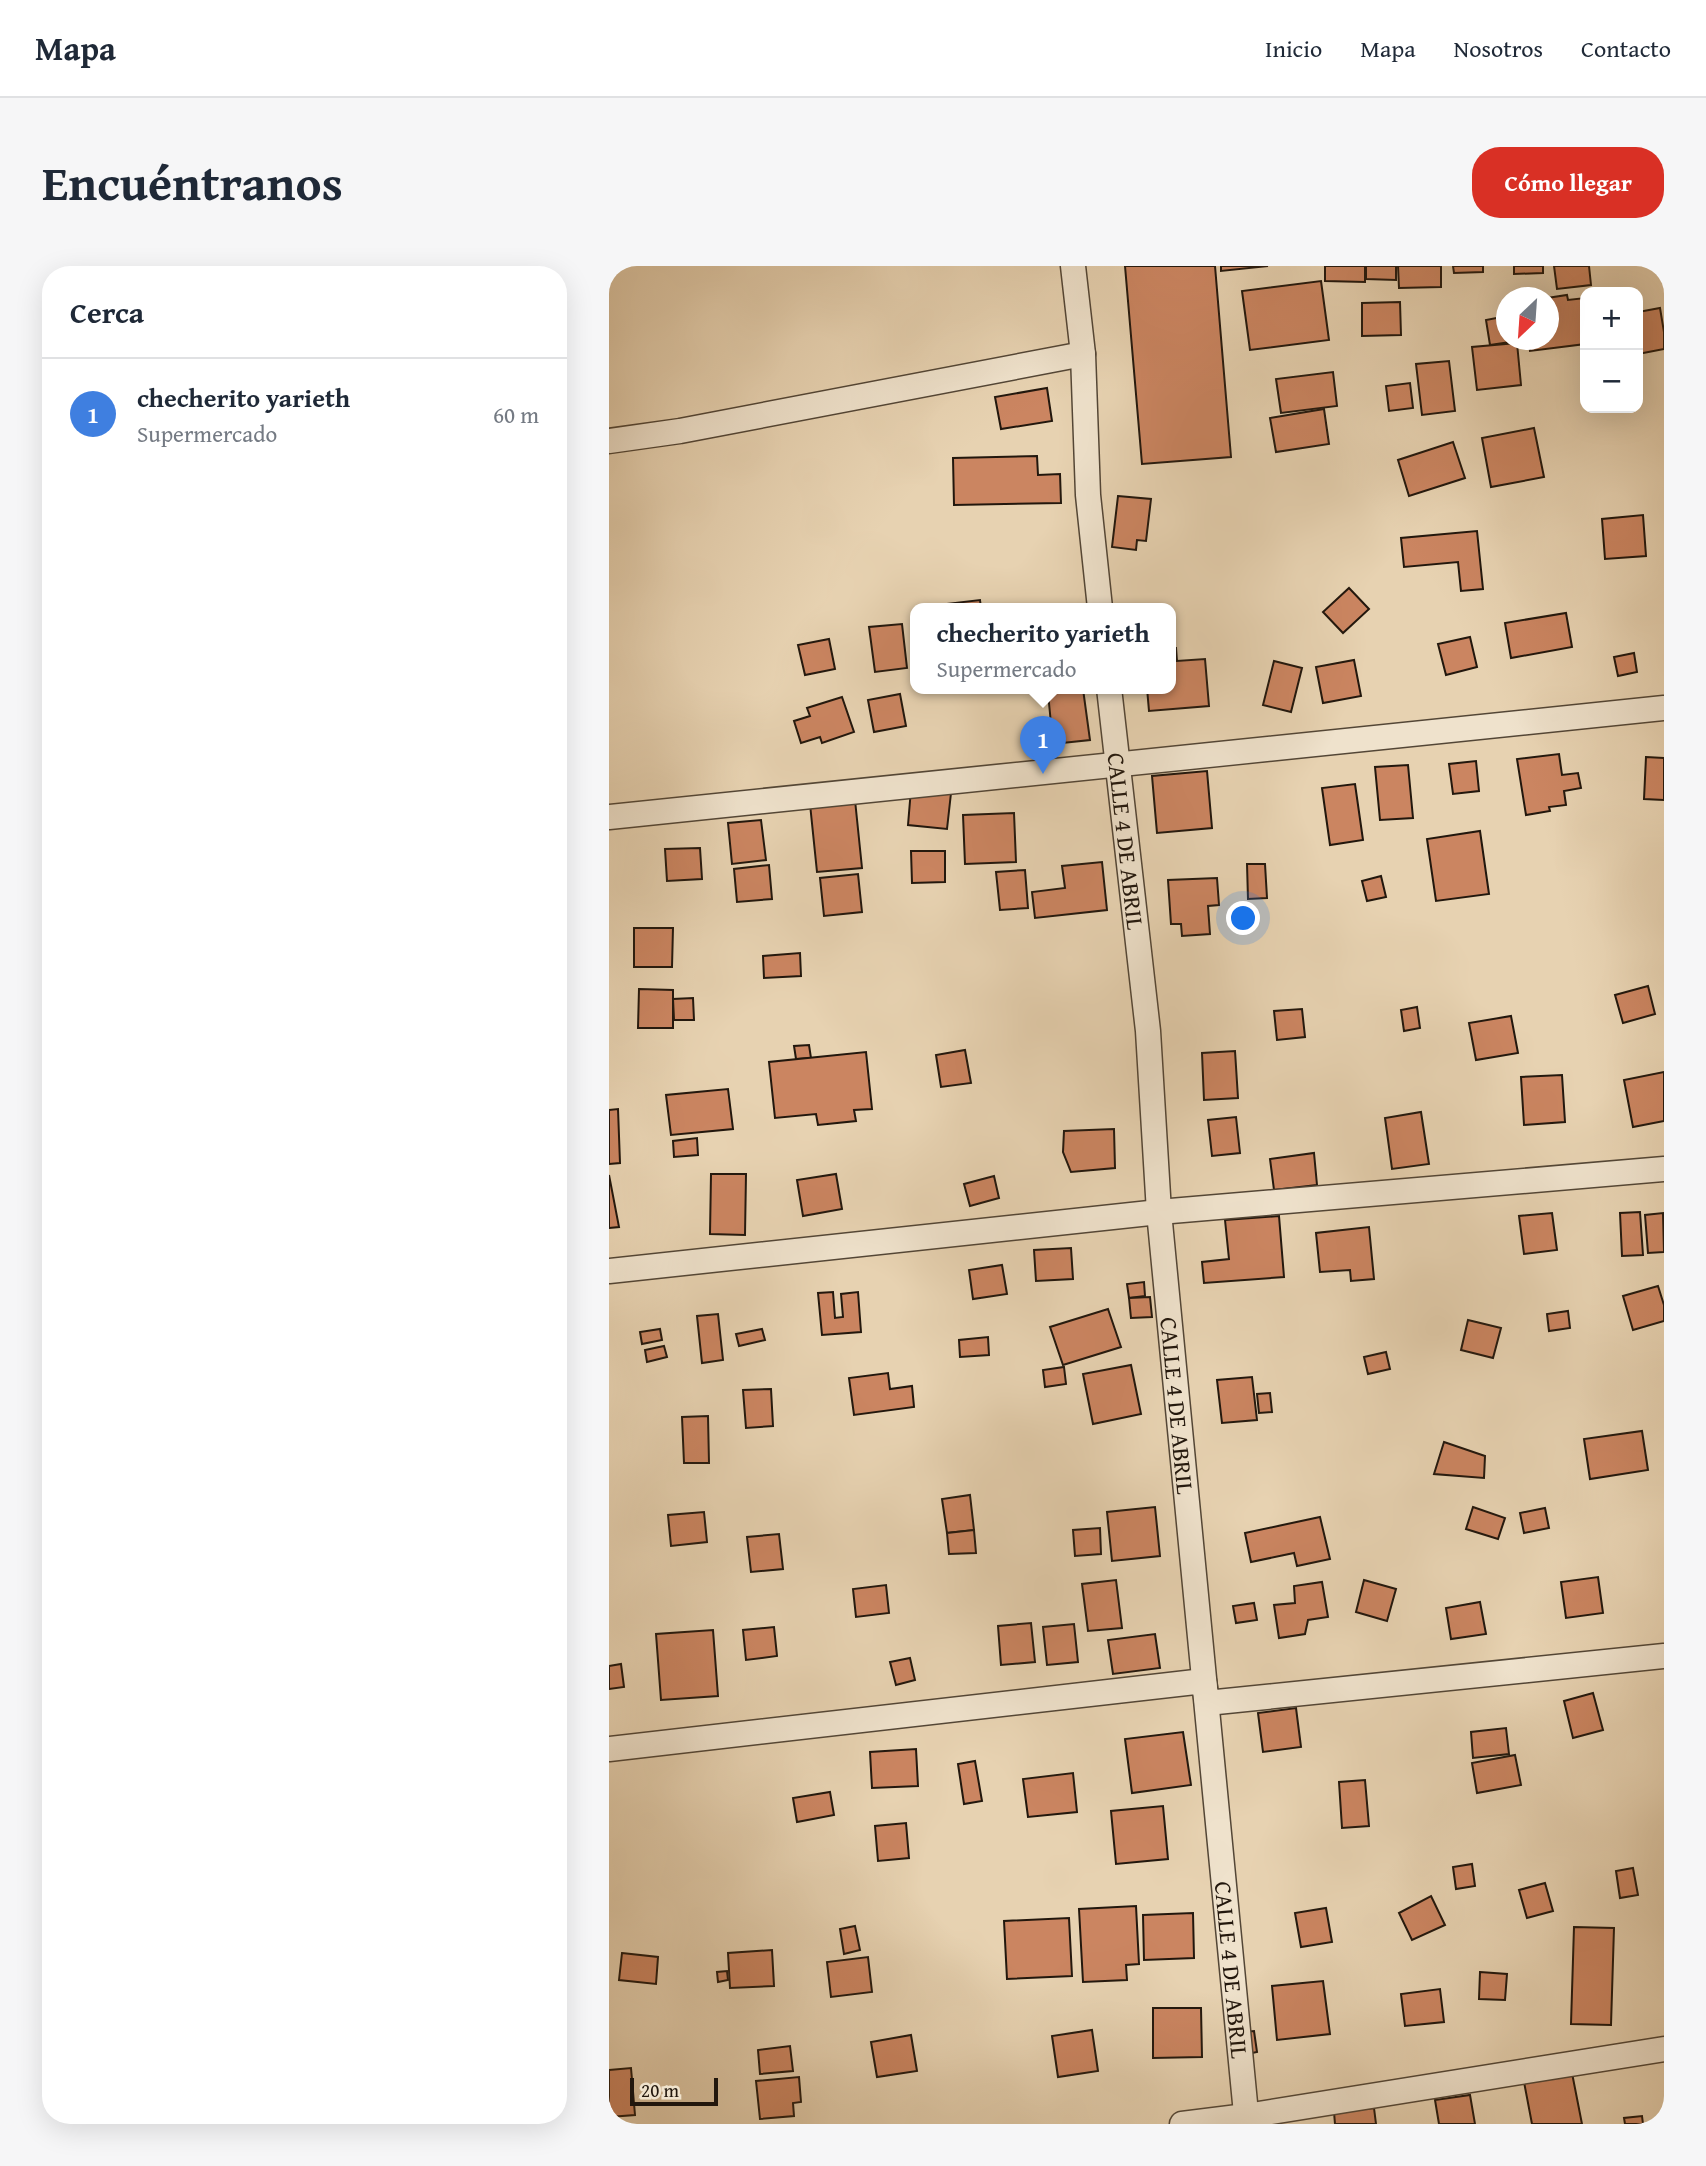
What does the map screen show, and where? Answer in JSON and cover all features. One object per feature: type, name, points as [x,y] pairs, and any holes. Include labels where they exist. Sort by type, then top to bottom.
[{"type":"street","points":[[1073,266],[1083,354],[1088,495],[1099,603]]},
{"type":"street","points":[[609,441],[680,431],[1083,354]]},
{"type":"street","name":"CALLE 4 DE ABRIL","points":[[1110,694],[1148,1031],[1159,1212],[1247,2120]]},
{"type":"street","points":[[609,817],[1664,708]]},
{"type":"street","points":[[609,1271],[1159,1212],[1664,1169]]},
{"type":"street","points":[[609,1749],[1206,1692],[1664,1656]]},
{"type":"street","points":[[1182,2124],[1247,2120],[1664,2049]]},
{"type":"building","points":[[1125,266],[1215,266],[1231,457],[1142,464]]},
{"type":"building","points":[[1221,266],[1268,266],[1221,271]]},
{"type":"building","points":[[1325,266],[1365,266],[1365,282],[1325,281]]},
{"type":"building","points":[[1366,266],[1396,266],[1396,280],[1366,279]]},
{"type":"building","points":[[1398,266],[1441,266],[1441,287],[1399,288]]},
{"type":"building","points":[[1453,266],[1483,266],[1483,272],[1454,273]]},
{"type":"building","points":[[1514,266],[1543,266],[1543,273],[1514,274]]},
{"type":"building","points":[[1554,266],[1589,266],[1591,285],[1557,287]]},
{"type":"building","points":[[1321,281],[1329,340],[1250,350],[1242,291]]},
{"type":"building","points":[[1567,295],[1568,300],[1580,299],[1580,345],[1559,347],[1559,296]]},
{"type":"building","points":[[1400,302],[1401,335],[1362,336],[1362,303]]},
{"type":"building","points":[[1660,308],[1664,349],[1643,353],[1643,311]]},
{"type":"building","points":[[1496,318],[1496,344],[1490,345],[1486,320]]},
{"type":"building","points":[[1496,345],[1496,350],[1518,350],[1521,385],[1477,390],[1472,347]]},
{"type":"building","points":[[1449,361],[1455,411],[1422,415],[1416,364]]},
{"type":"building","points":[[1333,372],[1337,406],[1281,413],[1276,379]]},
{"type":"building","points":[[1410,383],[1413,408],[1389,411],[1386,386]]},
{"type":"building","points":[[1047,388],[1052,421],[1001,429],[995,397]]},
{"type":"building","points":[[1324,409],[1329,444],[1276,452],[1270,418]]},
{"type":"building","points":[[1534,428],[1544,477],[1491,487],[1482,438]]},
{"type":"building","points":[[1453,442],[1465,478],[1409,496],[1398,460]]},
{"type":"building","points":[[1037,456],[1038,475],[1060,474],[1061,503],[954,505],[953,458]]},
{"type":"building","points":[[1118,496],[1151,499],[1146,541],[1137,540],[1136,550],[1112,547]]},
{"type":"building","points":[[1643,515],[1646,556],[1605,559],[1602,519]]},
{"type":"building","points":[[1477,531],[1483,589],[1461,591],[1458,562],[1404,567],[1401,538]]},
{"type":"building","points":[[1349,588],[1369,609],[1343,633],[1323,612]]},
{"type":"building","points":[[980,600],[980,603],[954,603]]},
{"type":"building","points":[[1566,613],[1572,647],[1511,658],[1505,623]]},
{"type":"building","points":[[902,624],[907,668],[875,672],[869,627]]},
{"type":"building","points":[[1470,637],[1477,667],[1446,675],[1438,644]]},
{"type":"building","points":[[829,639],[835,669],[805,675],[798,645]]},
{"type":"building","points":[[1176,648],[1177,661],[1205,659],[1209,706],[1149,711],[1148,694],[1176,694]]},
{"type":"building","points":[[1634,653],[1637,672],[1618,676],[1614,657]]},
{"type":"building","points":[[1354,660],[1361,696],[1323,703],[1316,667]]},
{"type":"building","points":[[1274,661],[1302,668],[1291,712],[1263,705]]},
{"type":"building","points":[[900,694],[906,726],[874,732],[868,700]]},
{"type":"building","points":[[1048,694],[1084,694],[1090,740],[1053,744]]},
{"type":"building","points":[[842,697],[854,732],[822,743],[820,737],[801,743],[794,721],[810,716],[807,708]]},
{"type":"building","points":[[1559,754],[1562,775],[1578,773],[1581,788],[1564,791],[1566,805],[1549,807],[1550,811],[1526,815],[1517,759]]},
{"type":"building","points":[[1646,757],[1664,758],[1664,800],[1644,799]]},
{"type":"building","points":[[1476,761],[1479,791],[1453,794],[1449,764]]},
{"type":"building","points":[[1408,765],[1413,818],[1380,820],[1375,767]]},
{"type":"building","points":[[1207,771],[1212,828],[1157,833],[1152,776]]},
{"type":"building","points":[[1355,784],[1363,840],[1330,845],[1322,788]]},
{"type":"building","points":[[911,789],[951,793],[947,829],[908,825]]},
{"type":"building","points":[[855,800],[862,868],[817,872],[810,804]]},
{"type":"building","points":[[1014,813],[1016,862],[965,864],[963,815]]},
{"type":"building","points":[[761,820],[766,860],[732,864],[728,823]]},
{"type":"building","points":[[1480,831],[1489,894],[1436,901],[1427,839]]},
{"type":"building","points":[[700,848],[702,879],[667,881],[665,849]]},
{"type":"building","points":[[911,851],[945,851],[945,882],[912,883]]},
{"type":"building","points":[[1102,862],[1107,910],[1035,918],[1032,892],[1065,888],[1062,866]]},
{"type":"building","points":[[1247,864],[1265,864],[1267,898],[1248,899]]},
{"type":"building","points":[[769,865],[772,899],[737,902],[734,869]]},
{"type":"building","points":[[1025,870],[1028,908],[1000,910],[996,872]]},
{"type":"building","points":[[858,874],[862,912],[824,916],[820,878]]},
{"type":"building","points":[[1381,876],[1386,897],[1367,901],[1362,881]]},
{"type":"building","points":[[1217,878],[1219,905],[1208,906],[1210,934],[1182,936],[1181,924],[1171,924],[1168,880]]},
{"type":"building","points":[[634,928],[673,928],[672,967],[634,967]]},
{"type":"building","points":[[800,953],[801,976],[764,978],[763,956]]},
{"type":"building","points":[[1648,986],[1655,1014],[1623,1023],[1615,995]]},
{"type":"building","points":[[639,989],[673,990],[673,1028],[638,1028]]},
{"type":"building","points":[[693,998],[694,1020],[674,1020],[673,999]]},
{"type":"building","points":[[1417,1007],[1420,1028],[1404,1031],[1401,1010]]},
{"type":"building","points":[[1302,1009],[1305,1037],[1277,1040],[1274,1011]]},
{"type":"building","points":[[1511,1016],[1518,1053],[1476,1060],[1469,1023]]},
{"type":"building","points":[[809,1045],[811,1058],[796,1059],[794,1046]]},
{"type":"building","points":[[965,1050],[971,1083],[941,1087],[936,1055]]},
{"type":"building","points":[[1235,1051],[1238,1098],[1204,1100],[1202,1053]]},
{"type":"building","points":[[866,1052],[872,1109],[854,1110],[856,1121],[818,1125],[816,1114],[775,1118],[769,1062]]},
{"type":"building","points":[[1664,1072],[1664,1121],[1633,1127],[1624,1080]]},
{"type":"building","points":[[1562,1075],[1565,1122],[1524,1125],[1521,1077]]},
{"type":"building","points":[[728,1089],[733,1129],[671,1135],[666,1095]]},
{"type":"building","points":[[618,1109],[620,1163],[609,1164],[609,1110]]},
{"type":"building","points":[[1421,1112],[1429,1164],[1392,1169],[1385,1118]]},
{"type":"building","points":[[1236,1117],[1240,1153],[1212,1156],[1208,1120]]},
{"type":"building","points":[[1114,1129],[1115,1168],[1071,1172],[1063,1152],[1064,1131]]},
{"type":"building","points":[[697,1138],[698,1155],[674,1157],[673,1141]]},
{"type":"building","points":[[1314,1153],[1317,1185],[1274,1190],[1270,1159]]},
{"type":"building","points":[[711,1174],[746,1174],[745,1235],[710,1234]]},
{"type":"building","points":[[836,1174],[842,1209],[803,1216],[797,1180]]},
{"type":"building","points":[[609,1175],[619,1227],[609,1228]]},
{"type":"building","points":[[994,1176],[999,1198],[970,1206],[964,1184]]},
{"type":"building","points":[[1640,1212],[1643,1255],[1622,1256],[1620,1213]]},
{"type":"building","points":[[1552,1213],[1557,1250],[1524,1254],[1519,1216]]},
{"type":"building","points":[[1663,1213],[1664,1252],[1648,1253],[1645,1215]]},
{"type":"building","points":[[1279,1216],[1284,1277],[1204,1283],[1202,1262],[1229,1259],[1225,1220]]},
{"type":"building","points":[[1369,1227],[1374,1279],[1351,1281],[1350,1270],[1320,1272],[1316,1233]]},
{"type":"building","points":[[1071,1248],[1073,1279],[1036,1281],[1034,1250]]},
{"type":"building","points":[[1002,1265],[1007,1294],[973,1299],[969,1270]]},
{"type":"building","points":[[1144,1282],[1145,1296],[1129,1298],[1127,1284]]},
{"type":"building","points":[[1658,1286],[1664,1305],[1664,1321],[1633,1330],[1623,1296]]},
{"type":"building","points":[[833,1292],[835,1318],[843,1317],[841,1294],[858,1292],[861,1332],[822,1335],[818,1293]]},
{"type":"building","points":[[1150,1297],[1152,1317],[1131,1318],[1129,1298]]},
{"type":"building","points":[[1108,1309],[1121,1347],[1063,1365],[1050,1327]]},
{"type":"building","points":[[1568,1311],[1570,1328],[1549,1331],[1547,1314]]},
{"type":"building","points":[[718,1314],[723,1360],[702,1363],[697,1316]]},
{"type":"building","points":[[1468,1320],[1501,1328],[1493,1358],[1461,1350]]},
{"type":"building","points":[[660,1329],[662,1340],[642,1344],[640,1332]]},
{"type":"building","points":[[762,1329],[765,1340],[739,1346],[736,1334]]},
{"type":"building","points":[[988,1337],[989,1355],[960,1357],[959,1340]]},
{"type":"building","points":[[664,1346],[667,1357],[647,1362],[645,1350]]},
{"type":"building","points":[[1386,1352],[1390,1369],[1368,1374],[1364,1357]]},
{"type":"building","points":[[1131,1365],[1141,1414],[1093,1424],[1083,1374]]},
{"type":"building","points":[[1064,1367],[1066,1384],[1045,1387],[1043,1370]]},
{"type":"building","points":[[888,1373],[890,1389],[912,1386],[914,1407],[854,1415],[849,1378]]},
{"type":"building","points":[[1252,1377],[1257,1420],[1222,1423],[1217,1380]]},
{"type":"building","points":[[771,1389],[773,1426],[746,1428],[743,1390]]},
{"type":"building","points":[[1270,1393],[1272,1412],[1259,1413],[1257,1394]]},
{"type":"building","points":[[708,1416],[709,1463],[684,1463],[682,1417]]},
{"type":"building","points":[[1642,1431],[1648,1470],[1590,1479],[1584,1439]]},
{"type":"building","points":[[1444,1442],[1485,1456],[1484,1478],[1434,1474]]},
{"type":"building","points":[[970,1495],[974,1530],[947,1533],[942,1499]]},
{"type":"building","points":[[1155,1507],[1160,1556],[1112,1561],[1107,1512]]},
{"type":"building","points":[[1473,1507],[1505,1518],[1498,1539],[1466,1529]]},
{"type":"building","points":[[1545,1508],[1549,1528],[1524,1533],[1520,1513]]},
{"type":"building","points":[[704,1512],[707,1542],[671,1546],[668,1515]]},
{"type":"building","points":[[1320,1517],[1330,1559],[1297,1566],[1294,1553],[1251,1562],[1245,1533]]},
{"type":"building","points":[[1100,1528],[1101,1554],[1075,1556],[1073,1530]]},
{"type":"building","points":[[974,1530],[976,1553],[949,1554],[947,1533]]},
{"type":"building","points":[[779,1534],[783,1569],[751,1572],[747,1537]]},
{"type":"building","points":[[1598,1577],[1603,1613],[1566,1618],[1561,1582]]},
{"type":"building","points":[[1116,1580],[1122,1628],[1088,1631],[1082,1584]]},
{"type":"building","points":[[1364,1580],[1396,1589],[1387,1621],[1356,1612]]},
{"type":"building","points":[[1322,1582],[1328,1617],[1308,1620],[1305,1634],[1279,1638],[1274,1605],[1295,1603],[1294,1586]]},
{"type":"building","points":[[886,1585],[889,1613],[856,1617],[853,1589]]},
{"type":"building","points":[[1480,1602],[1486,1634],[1451,1639],[1446,1608]]},
{"type":"building","points":[[1254,1603],[1257,1620],[1236,1623],[1233,1606]]},
{"type":"building","points":[[1031,1623],[1035,1662],[1001,1665],[998,1626]]},
{"type":"building","points":[[1074,1624],[1078,1662],[1047,1665],[1043,1627]]},
{"type":"building","points":[[774,1627],[777,1656],[746,1660],[743,1630]]},
{"type":"building","points":[[713,1630],[718,1696],[661,1700],[656,1634]]},
{"type":"building","points":[[1155,1634],[1160,1668],[1113,1674],[1108,1640]]},
{"type":"building","points":[[910,1658],[915,1680],[896,1685],[890,1662]]},
{"type":"building","points":[[621,1664],[624,1687],[609,1689],[609,1666]]},
{"type":"building","points":[[1593,1693],[1603,1730],[1573,1738],[1564,1701]]},
{"type":"building","points":[[1296,1708],[1301,1747],[1263,1752],[1258,1713]]},
{"type":"building","points":[[1506,1728],[1509,1754],[1473,1758],[1471,1732]]},
{"type":"building","points":[[1183,1732],[1191,1785],[1132,1793],[1125,1739]]},
{"type":"building","points":[[916,1749],[918,1786],[872,1788],[870,1752]]},
{"type":"building","points":[[1515,1755],[1521,1785],[1477,1793],[1472,1763]]},
{"type":"building","points":[[975,1761],[982,1801],[964,1804],[958,1764]]},
{"type":"building","points":[[1073,1773],[1077,1812],[1028,1817],[1023,1779]]},
{"type":"building","points":[[1365,1780],[1369,1826],[1342,1828],[1339,1782]]},
{"type":"building","points":[[830,1792],[834,1815],[797,1822],[793,1798]]},
{"type":"building","points":[[1163,1806],[1168,1859],[1116,1864],[1111,1811]]},
{"type":"building","points":[[906,1823],[909,1858],[878,1861],[875,1826]]},
{"type":"building","points":[[1472,1864],[1475,1886],[1456,1889],[1453,1867]]},
{"type":"building","points":[[1633,1868],[1638,1895],[1620,1898],[1616,1871]]},
{"type":"building","points":[[1545,1883],[1553,1911],[1527,1918],[1519,1890]]},
{"type":"building","points":[[1431,1896],[1445,1925],[1412,1940],[1399,1913]]},
{"type":"building","points":[[1136,1906],[1139,1964],[1126,1965],[1127,1980],[1083,1982],[1079,1909]]},
{"type":"building","points":[[1326,1908],[1332,1942],[1301,1947],[1295,1913]]},
{"type":"building","points":[[1193,1913],[1194,1958],[1144,1960],[1143,1915]]},
{"type":"building","points":[[1069,1918],[1072,1976],[1007,1979],[1004,1921]]},
{"type":"building","points":[[855,1926],[860,1950],[844,1954],[840,1929]]},
{"type":"building","points":[[1574,1927],[1614,1928],[1611,2025],[1571,2024]]},
{"type":"building","points":[[772,1950],[774,1986],[730,1988],[728,1953]]},
{"type":"building","points":[[622,1953],[658,1957],[656,1984],[619,1980]]},
{"type":"building","points":[[868,1957],[872,1992],[831,1997],[827,1962]]},
{"type":"building","points":[[727,1971],[728,1980],[718,1982],[717,1972]]},
{"type":"building","points":[[1480,1972],[1507,1974],[1505,2000],[1479,1999]]},
{"type":"building","points":[[1323,1981],[1330,2034],[1277,2040],[1272,1986]]},
{"type":"building","points":[[1440,1989],[1444,2022],[1405,2026],[1401,1994]]},
{"type":"building","points":[[1153,2008],[1201,2008],[1202,2057],[1153,2058]]},
{"type":"building","points":[[1092,2030],[1098,2071],[1058,2077],[1052,2036]]},
{"type":"building","points":[[1254,2031],[1257,2052],[1247,2054],[1244,2032]]},
{"type":"building","points":[[911,2035],[917,2071],[877,2077],[871,2042]]},
{"type":"building","points":[[790,2046],[793,2071],[760,2074],[758,2050]]},
{"type":"building","points":[[631,2068],[635,2115],[609,2117],[609,2070]]},
{"type":"building","points":[[1572,2073],[1582,2124],[1532,2124],[1524,2082]]},
{"type":"building","points":[[799,2077],[801,2102],[793,2103],[794,2116],[760,2119],[756,2081]]},
{"type":"building","points":[[1470,2095],[1475,2124],[1439,2124],[1435,2100]]},
{"type":"building","points":[[1374,2108],[1376,2124],[1335,2124],[1334,2112]]},
{"type":"building","points":[[1642,2116],[1643,2124],[1625,2124],[1624,2118]]},
{"type":"place","name":"checherito yarieth","points":[[1043,774]]}]
